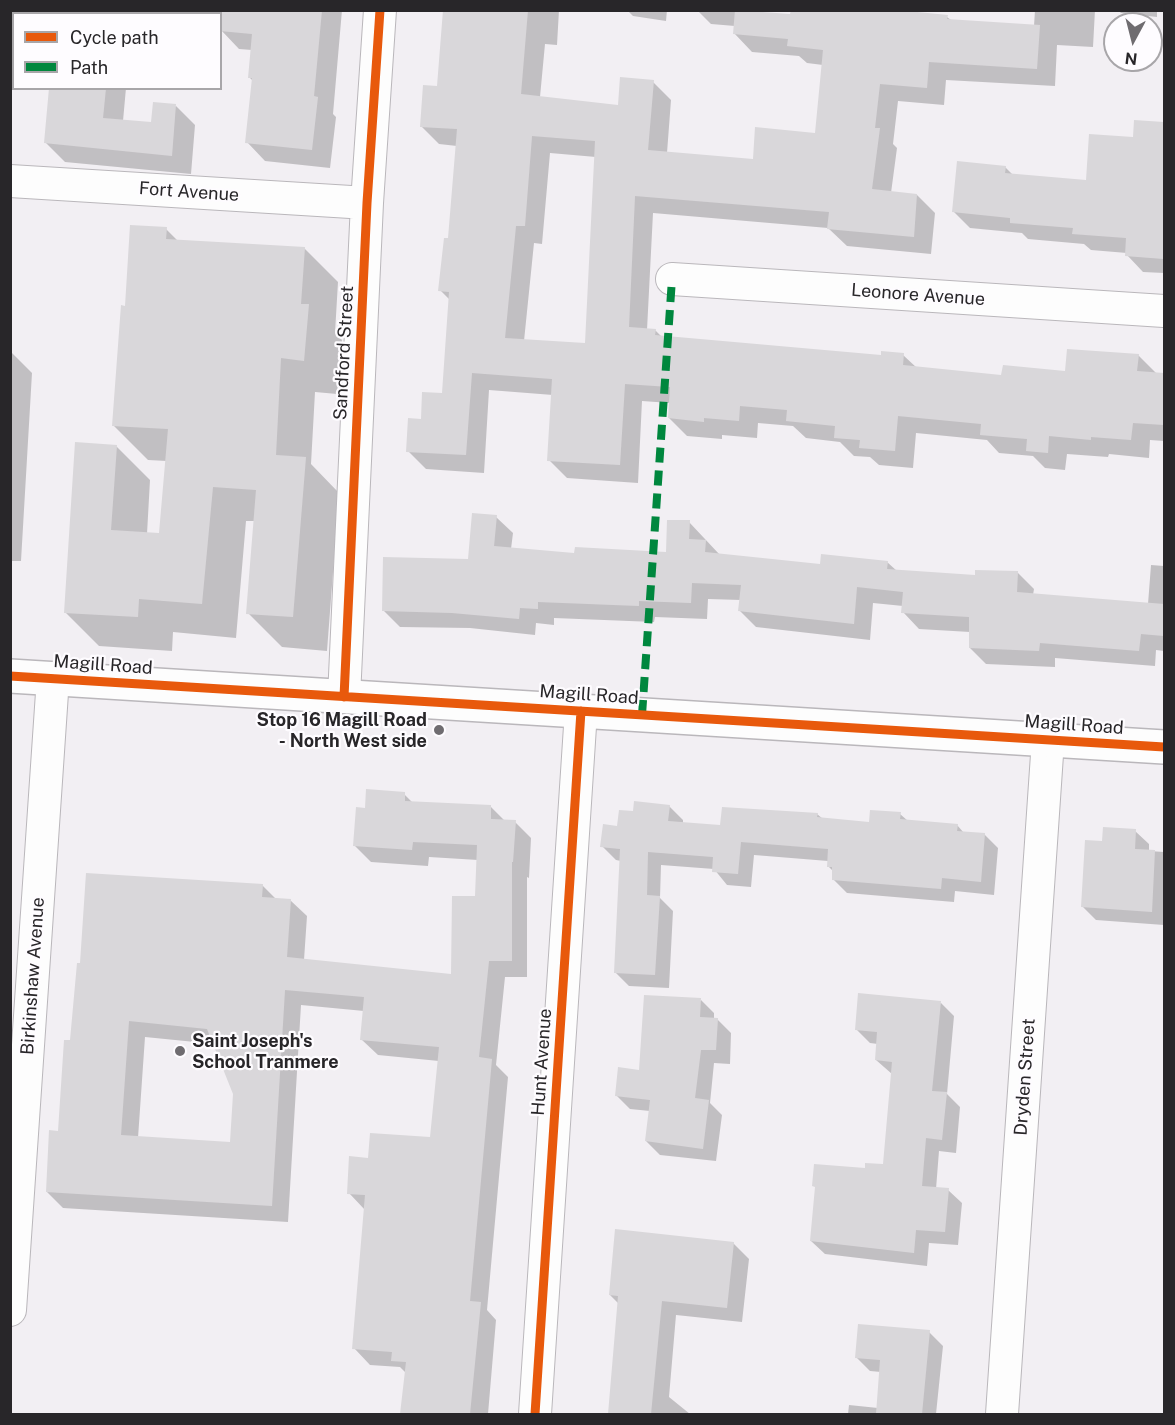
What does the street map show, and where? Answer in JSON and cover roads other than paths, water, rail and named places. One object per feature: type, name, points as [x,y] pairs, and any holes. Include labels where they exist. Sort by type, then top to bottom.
[{"type":"main road","name":"Magill Road","points":[[10,676],[1164,747]]},
{"type":"street","name":"Sandford Street","points":[[344,697],[367,203],[380,10]]},
{"type":"street","name":"Fort Avenue","points":[[10,181],[367,203]]},
{"type":"street","name":"Leonore Avenue","points":[[672,279],[1164,311]]},
{"type":"street","name":"Birkinshaw Avenue","points":[[10,1310],[53,678]]},
{"type":"street","name":"Hunt Avenue","points":[[535,1414],[581,711]]},
{"type":"street","name":"Dryden Street","points":[[1002,1414],[1048,740]]},
{"type":"place","name":"Stop 16 Magill Road - North West side","points":[[439,730]]},
{"type":"place","name":"Saint Joseph's School Tranmere","points":[[180,1051]]}]
